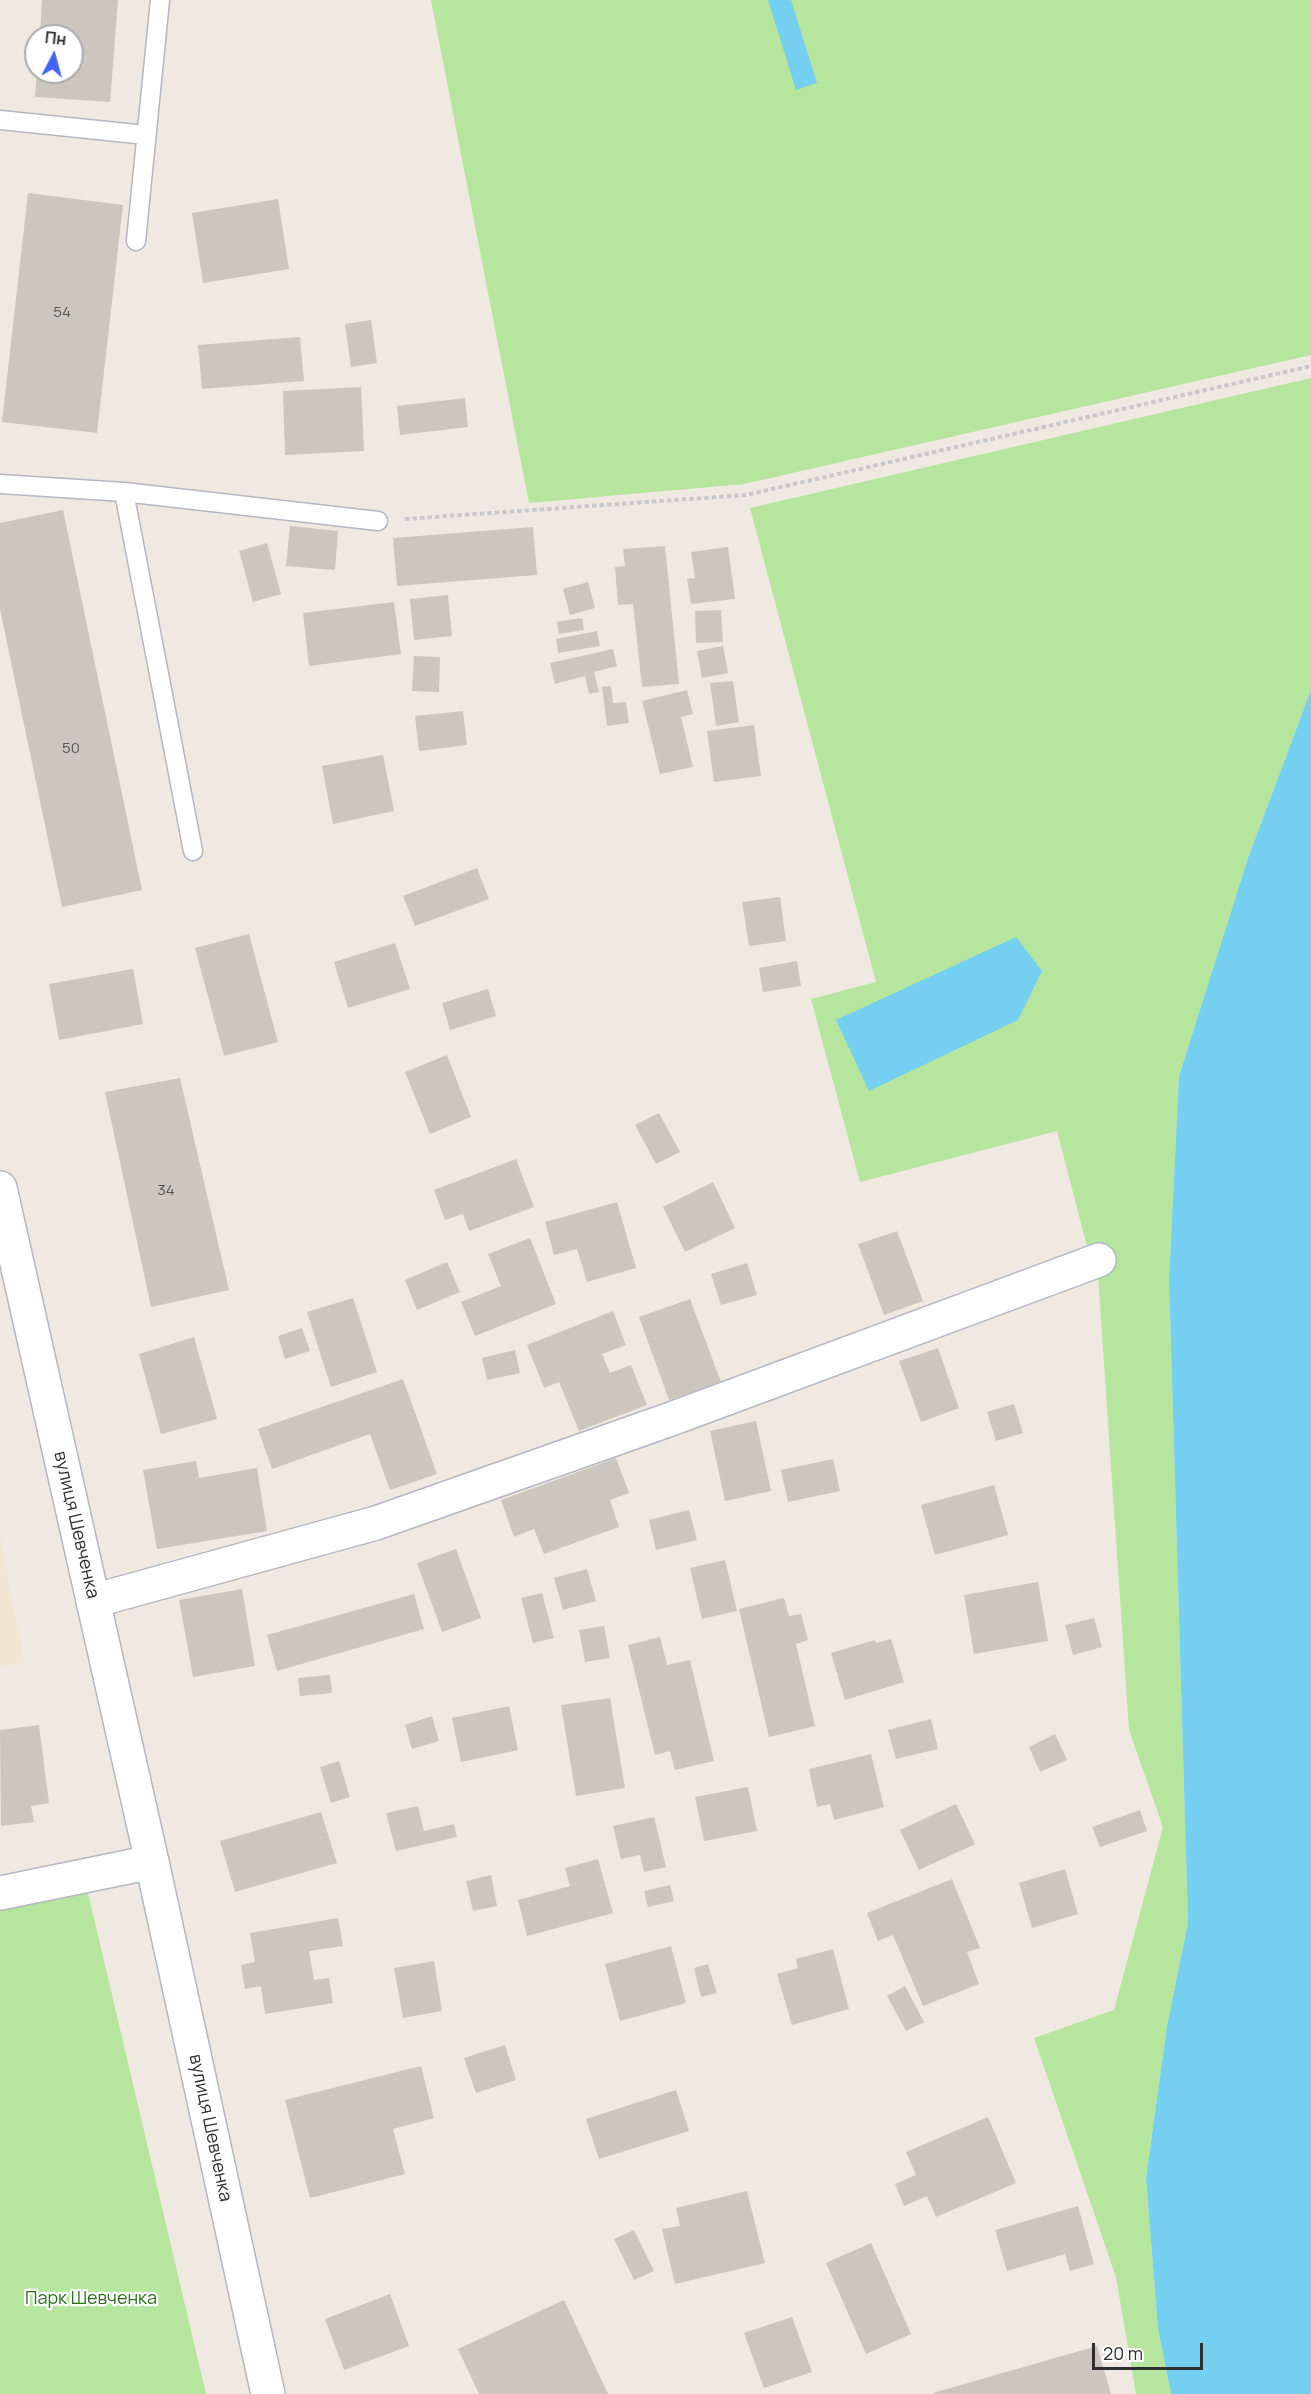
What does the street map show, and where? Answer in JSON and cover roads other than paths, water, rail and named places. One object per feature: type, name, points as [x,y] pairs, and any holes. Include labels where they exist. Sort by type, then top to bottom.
[{"type":"main road","name":"вулиця Шевченка","points":[[0,1188],[152,1862],[267,2394]]},
{"type":"main road","points":[[93,1601],[376,1523],[671,1419],[1099,1260]]},
{"type":"main road","points":[[0,1893],[152,1862]]},
{"type":"lane","points":[[136,241],[160,0]]},
{"type":"lane","points":[[0,120],[146,135]]},
{"type":"lane","points":[[0,484],[124,492],[378,521]]},
{"type":"lane","points":[[124,492],[193,851]]},
{"type":"water","points":[[768,0],[791,0],[817,83],[796,90]]},
{"type":"water","points":[[1311,690],[1311,2394],[1171,2394],[1158,2329],[1146,2178],[1167,2026],[1188,1923],[1169,1279],[1179,1076],[1248,858]]},
{"type":"water","points":[[1016,937],[1042,971],[1018,1020],[869,1091],[836,1020]]},
{"type":"park label","name":"Парк Шевченка","points":[[91,2299]]}]
